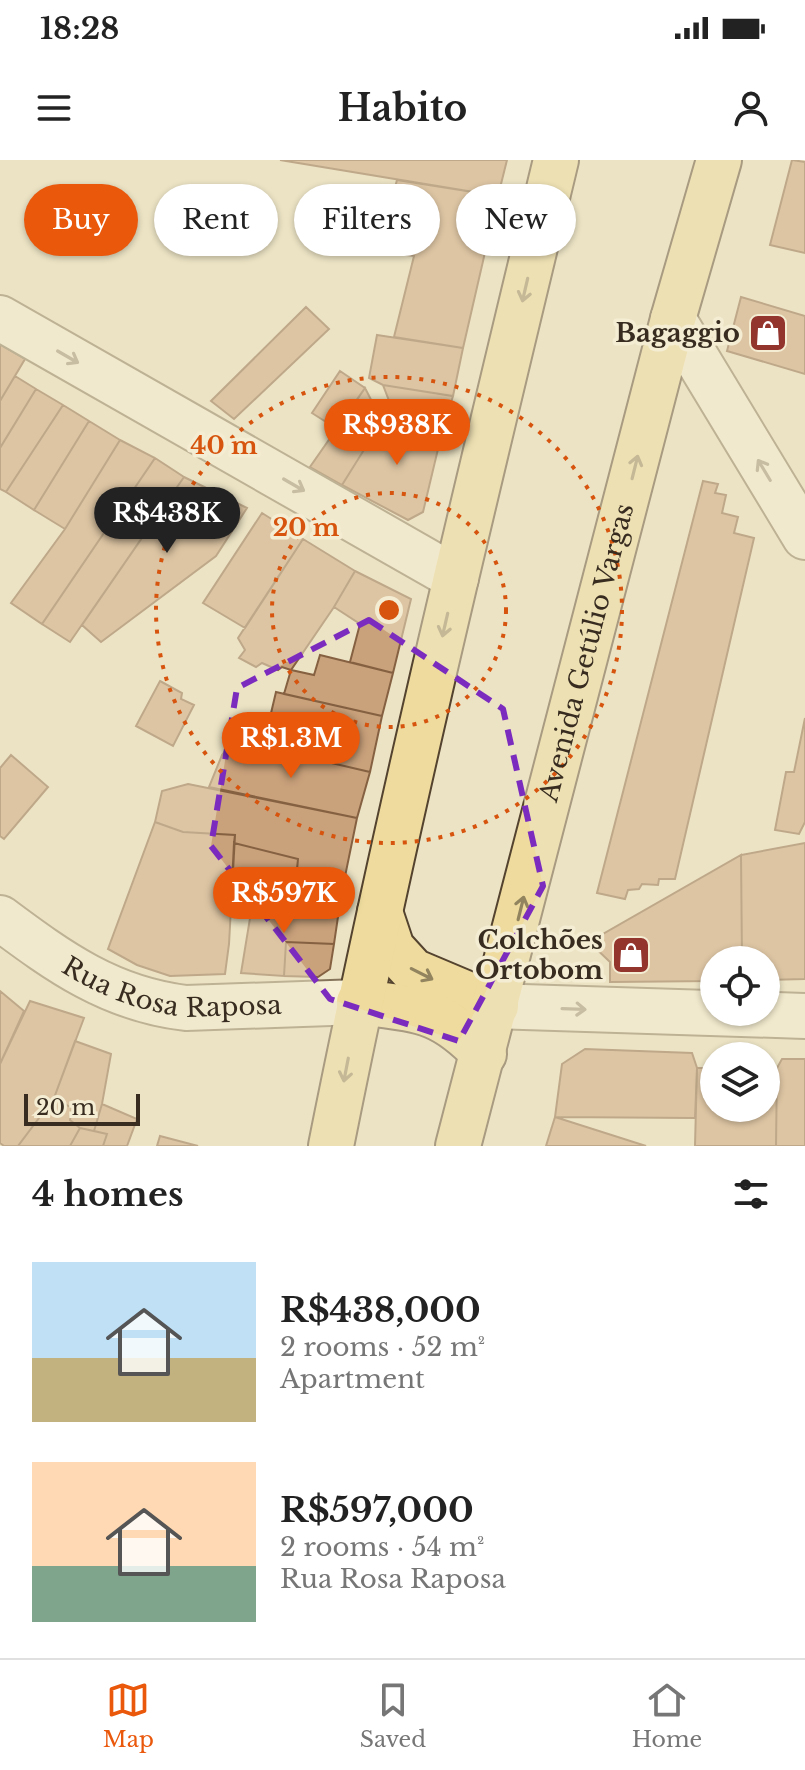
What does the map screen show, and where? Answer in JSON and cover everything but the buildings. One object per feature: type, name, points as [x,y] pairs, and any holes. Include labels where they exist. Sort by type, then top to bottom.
[{"type":"main road","points":[[331,1146],[359,1002],[556,160]]},
{"type":"main road","name":"Avenida Getúlio Vargas","points":[[458,1146],[673,319],[719,160]]},
{"type":"main road","points":[[380,912],[392,948],[413,971],[496,1006]]},
{"type":"main road","points":[[359,1002],[426,1012],[461,1030],[484,1054]]},
{"type":"street","points":[[0,318],[456,578]]},
{"type":"street","points":[[673,319],[805,537]]},
{"type":"street","name":"Rua Rosa Raposa","points":[[0,918],[52,956],[98,984],[158,1004],[186,1008],[359,1002]]},
{"type":"street","points":[[496,1006],[805,1016]]},
{"type":"highlighted area","points":[[369,620],[503,709],[543,886],[459,1041],[330,999],[211,846],[237,688]]},
{"type":"place","name":"Bagaggio","points":[[768,333]]},
{"type":"place","name":"Colchões Ortobom","points":[[631,955]]}]
